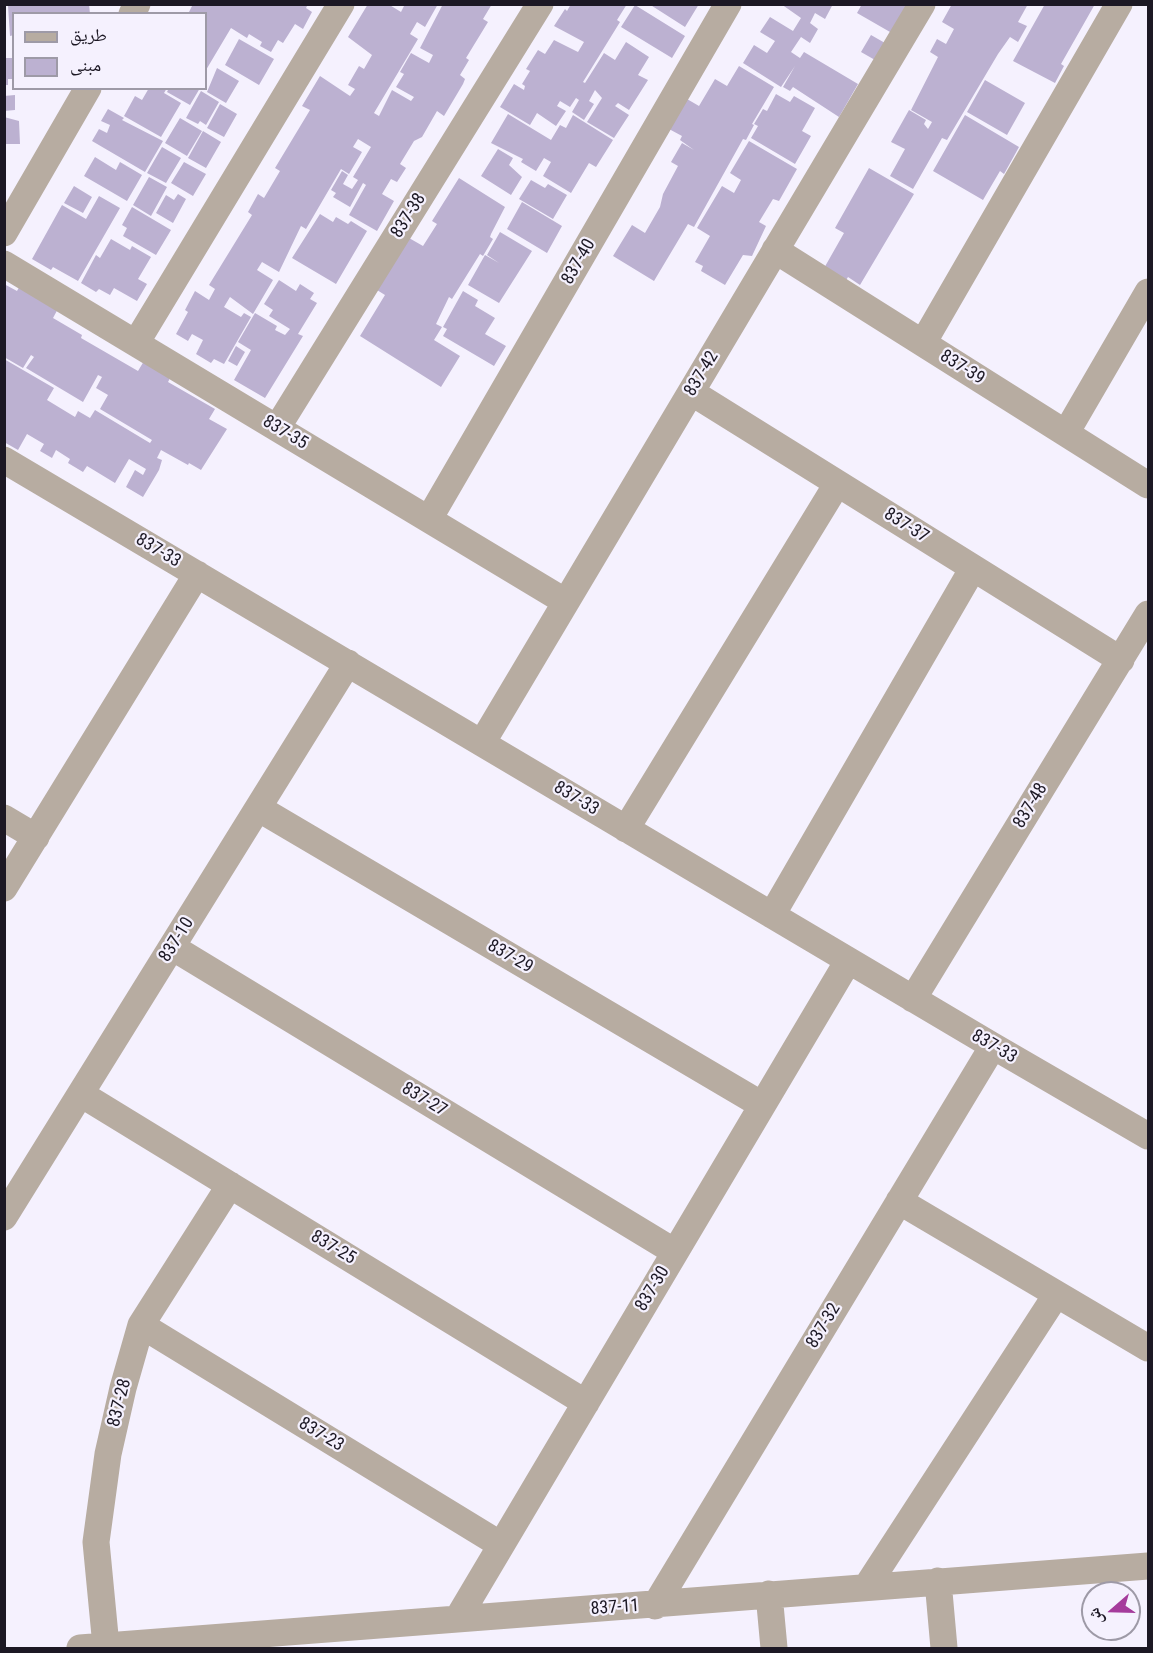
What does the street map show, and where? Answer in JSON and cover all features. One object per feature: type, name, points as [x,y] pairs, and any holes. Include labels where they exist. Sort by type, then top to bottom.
[{"type":"street","points":[[136,343],[341,4]]},
{"type":"street","name":"837-38","points":[[277,428],[540,4]]},
{"type":"street","name":"837-40","points":[[429,519],[728,4]]},
{"type":"street","name":"837-42","points":[[482,743],[922,4]]},
{"type":"street","points":[[923,343],[1119,4]]},
{"type":"street","points":[[4,233],[87,90]]},
{"type":"street","name":"837-39","points":[[776,250],[1149,485]]},
{"type":"street","name":"837-35","points":[[4,264],[566,602]]},
{"type":"street","points":[[1066,433],[1149,292]]},
{"type":"street","name":"837-37","points":[[691,392],[1120,660]]},
{"type":"street","name":"837-33","points":[[4,460],[848,961],[1149,1136]]},
{"type":"street","points":[[626,829],[837,484]]},
{"type":"street","points":[[772,915],[973,568]]},
{"type":"street","points":[[4,888],[197,574]]},
{"type":"street","name":"837-48","points":[[913,999],[1149,614]]},
{"type":"street","name":"837-10","points":[[4,1216],[348,663]]},
{"type":"street","name":"837-29","points":[[258,808],[762,1105]]},
{"type":"street","points":[[4,818],[36,837]]},
{"type":"street","name":"837-27","points":[[172,947],[675,1252]]},
{"type":"street","name":"837-30","points":[[458,1618],[848,961]]},
{"type":"street","name":"837-32","points":[[655,1606],[993,1046]]},
{"type":"street","name":"837-25","points":[[81,1094],[586,1403]]},
{"type":"street","name":"837-28","points":[[93,1647],[96,1542],[108,1454],[141,1325],[230,1185]]},
{"type":"street","points":[[899,1201],[1149,1348]]},
{"type":"street","points":[[867,1586],[1056,1295]]},
{"type":"street","name":"837-23","points":[[141,1325],[501,1545]]},
{"type":"street","name":"837-11","points":[[93,1647],[269,1641],[458,1618],[655,1606],[867,1586],[1149,1566]]},
{"type":"street","points":[[938,1581],[944,1648]]},
{"type":"street","points":[[769,1594],[774,1648]]},
{"type":"building","points":[[15,4],[89,4],[90,12],[12,12],[12,36],[10,36],[8,6]]},
{"type":"building","points":[[193,4],[308,4],[306,8],[312,12],[303,29],[295,24],[283,43],[278,40],[271,52],[260,46],[262,42],[249,34],[247,38],[231,28],[207,68],[207,12],[189,12]]},
{"type":"building","points":[[368,4],[388,4],[401,12],[405,4],[438,4],[425,27],[417,22],[410,34],[418,39],[374,113],[379,116],[392,90],[411,101],[414,97],[396,87],[404,74],[400,72],[411,53],[429,63],[433,55],[420,48],[443,4],[492,4],[483,19],[488,22],[466,58],[469,60],[460,75],[465,79],[463,84],[444,116],[437,111],[422,137],[414,141],[400,164],[406,168],[397,182],[391,179],[382,194],[394,201],[377,231],[349,215],[366,185],[363,183],[350,207],[333,197],[336,193],[331,190],[342,171],[348,175],[343,184],[352,189],[358,180],[353,177],[371,147],[358,139],[353,147],[362,152],[349,174],[341,169],[306,229],[301,226],[279,272],[262,262],[257,270],[273,280],[253,314],[230,297],[224,307],[241,317],[244,313],[251,317],[224,364],[214,359],[211,363],[196,354],[203,340],[192,334],[188,341],[176,334],[188,312],[185,310],[195,291],[209,300],[215,289],[209,285],[252,215],[248,212],[258,194],[264,198],[280,171],[275,168],[310,110],[302,106],[320,76],[350,96],[355,89],[348,85],[359,66],[364,69],[372,55],[348,37]]},
{"type":"building","points":[[571,4],[627,4],[617,20],[620,22],[583,82],[585,83],[604,53],[615,60],[626,42],[649,57],[638,75],[648,80],[629,110],[618,103],[615,106],[629,115],[614,138],[587,122],[602,98],[595,90],[589,101],[594,104],[584,120],[572,112],[579,100],[576,98],[570,107],[560,101],[557,106],[566,111],[556,126],[537,113],[530,125],[500,107],[514,84],[524,90],[525,86],[522,84],[530,71],[526,69],[538,50],[545,54],[554,40],[578,52],[584,42],[554,26]]},
{"type":"building","points":[[649,4],[699,4],[685,27]]},
{"type":"building","points":[[781,4],[833,4],[825,19],[815,13],[810,23],[818,29],[810,43],[801,37],[791,52],[800,58],[804,52],[858,84],[839,117],[793,87],[790,91],[783,87],[795,66],[781,87],[743,63],[754,45],[767,53],[775,41],[760,32],[770,17],[793,31],[801,18]]},
{"type":"building","points":[[862,4],[915,4],[897,36],[857,13]]},
{"type":"building","points":[[952,4],[1028,4],[1018,22],[1027,26],[1018,42],[1010,37],[998,54],[947,140],[942,138],[913,189],[890,176],[905,149],[891,142],[909,110],[926,120],[924,124],[928,129],[932,122],[911,110],[938,57],[930,52],[937,39],[946,44],[954,29],[942,22]]},
{"type":"building","points":[[1045,4],[1095,4],[1061,64],[1064,66],[1055,83],[1013,61]]},
{"type":"building","points":[[635,5],[685,36],[672,58],[621,27]]},
{"type":"building","points":[[871,35],[892,47],[882,64],[861,52]]},
{"type":"building","points":[[239,39],[274,59],[259,85],[225,65]]},
{"type":"building","points":[[4,58],[12,58],[12,79],[8,79],[8,85],[4,85]]},
{"type":"building","points":[[739,66],[774,87],[752,124],[754,125],[746,140],[743,139],[694,227],[688,224],[654,281],[613,256],[632,225],[645,233],[660,207],[663,194],[678,166],[671,162],[682,143],[694,150],[680,140],[682,136],[669,129],[687,99],[699,106],[715,79],[727,86]]},
{"type":"building","points":[[217,68],[239,81],[226,103],[207,92]]},
{"type":"building","points":[[985,80],[1025,103],[1007,135],[967,112]]},
{"type":"building","points":[[148,90],[166,90],[164,93],[181,103],[161,137],[124,116],[135,96],[142,100]]},
{"type":"building","points":[[168,90],[199,90],[190,105],[167,92]]},
{"type":"building","points":[[201,91],[219,102],[206,125],[186,118]]},
{"type":"building","points":[[776,94],[790,102],[794,96],[815,108],[802,131],[811,136],[795,164],[751,138],[758,126],[754,124],[763,109],[767,111]]},
{"type":"building","points":[[15,95],[15,110],[4,111],[4,96]]},
{"type":"building","points":[[220,104],[237,114],[224,137],[207,128]]},
{"type":"building","points":[[108,109],[124,118],[122,120],[163,141],[145,172],[92,141],[99,129],[107,133],[110,125],[101,121]]},
{"type":"building","points":[[508,114],[551,140],[560,125],[566,128],[573,115],[613,140],[596,167],[589,163],[571,193],[543,176],[551,162],[544,158],[536,171],[521,162],[523,159],[491,143]]},
{"type":"building","points":[[965,115],[1019,147],[1004,174],[1000,171],[983,200],[933,171]]},
{"type":"building","points":[[4,117],[19,121],[20,144],[4,144]]},
{"type":"building","points":[[180,118],[202,131],[187,156],[165,143]]},
{"type":"building","points":[[203,131],[221,142],[206,168],[188,158]]},
{"type":"building","points":[[749,141],[797,169],[779,201],[773,199],[759,222],[766,226],[752,256],[743,255],[725,285],[701,271],[703,266],[695,262],[710,236],[697,228],[722,186],[734,193],[741,180],[730,173]]},
{"type":"building","points":[[162,147],[181,158],[166,183],[147,173]]},
{"type":"building","points":[[498,149],[513,158],[509,165],[522,177],[511,195],[481,176]]},
{"type":"building","points":[[95,157],[116,170],[120,162],[142,175],[127,201],[84,176]]},
{"type":"building","points":[[184,162],[206,174],[193,196],[171,183]]},
{"type":"building","points":[[869,168],[914,194],[860,285],[848,277],[845,282],[823,270],[844,233],[835,228]]},
{"type":"building","points":[[149,177],[167,187],[151,216],[133,205]]},
{"type":"building","points":[[459,178],[505,207],[491,234],[490,237],[493,239],[483,256],[480,254],[452,299],[449,297],[436,324],[442,327],[434,340],[460,356],[441,387],[360,336],[385,295],[377,290],[409,238],[423,246],[437,224],[432,221]]},
{"type":"building","points":[[531,180],[545,188],[548,184],[567,195],[553,219],[519,199]]},
{"type":"building","points":[[74,186],[92,197],[83,213],[64,203]]},
{"type":"building","points":[[178,194],[186,199],[173,223],[156,213],[166,195],[174,200]]},
{"type":"building","points":[[99,196],[120,208],[78,281],[53,267],[51,270],[32,259],[62,205],[86,219]]},
{"type":"building","points":[[522,202],[562,226],[547,253],[507,229]]},
{"type":"building","points":[[132,207],[171,230],[156,255],[123,236],[127,228],[122,225]]},
{"type":"building","points":[[320,214],[333,222],[336,217],[348,224],[351,221],[367,231],[336,284],[292,258]]},
{"type":"building","points":[[500,232],[532,251],[499,303],[468,285],[485,255],[499,263],[487,255]]},
{"type":"building","points":[[111,239],[130,250],[132,246],[151,257],[138,279],[147,284],[137,301],[114,288],[110,295],[99,289],[96,292],[81,283],[96,255],[100,258]]},
{"type":"building","points":[[279,280],[296,291],[300,284],[314,293],[310,299],[317,303],[298,334],[303,336],[265,398],[234,380],[251,350],[238,342],[255,313],[277,326],[275,330],[285,335],[290,329],[269,316],[273,310],[264,304]]},
{"type":"building","points":[[22,282],[60,305],[53,318],[82,335],[81,338],[138,371],[144,361],[171,376],[168,382],[215,409],[209,419],[227,429],[201,470],[161,450],[157,458],[162,460],[159,470],[143,497],[126,487],[135,470],[143,475],[146,469],[129,459],[115,483],[87,466],[83,472],[68,463],[70,459],[56,450],[52,458],[40,451],[44,444],[27,434],[18,450],[4,442],[4,359],[54,388],[47,400],[75,417],[78,411],[90,418],[95,410],[150,443],[152,440],[100,409],[108,395],[96,388],[102,377],[98,375],[83,402],[26,368],[34,357],[31,355],[23,368],[4,357],[4,284],[17,291]]},
{"type":"building","points":[[463,291],[478,300],[475,306],[495,318],[485,334],[506,346],[494,366],[443,336],[447,329],[443,327]]},
{"type":"building","points":[[236,346],[245,352],[237,366],[228,361]]}]
